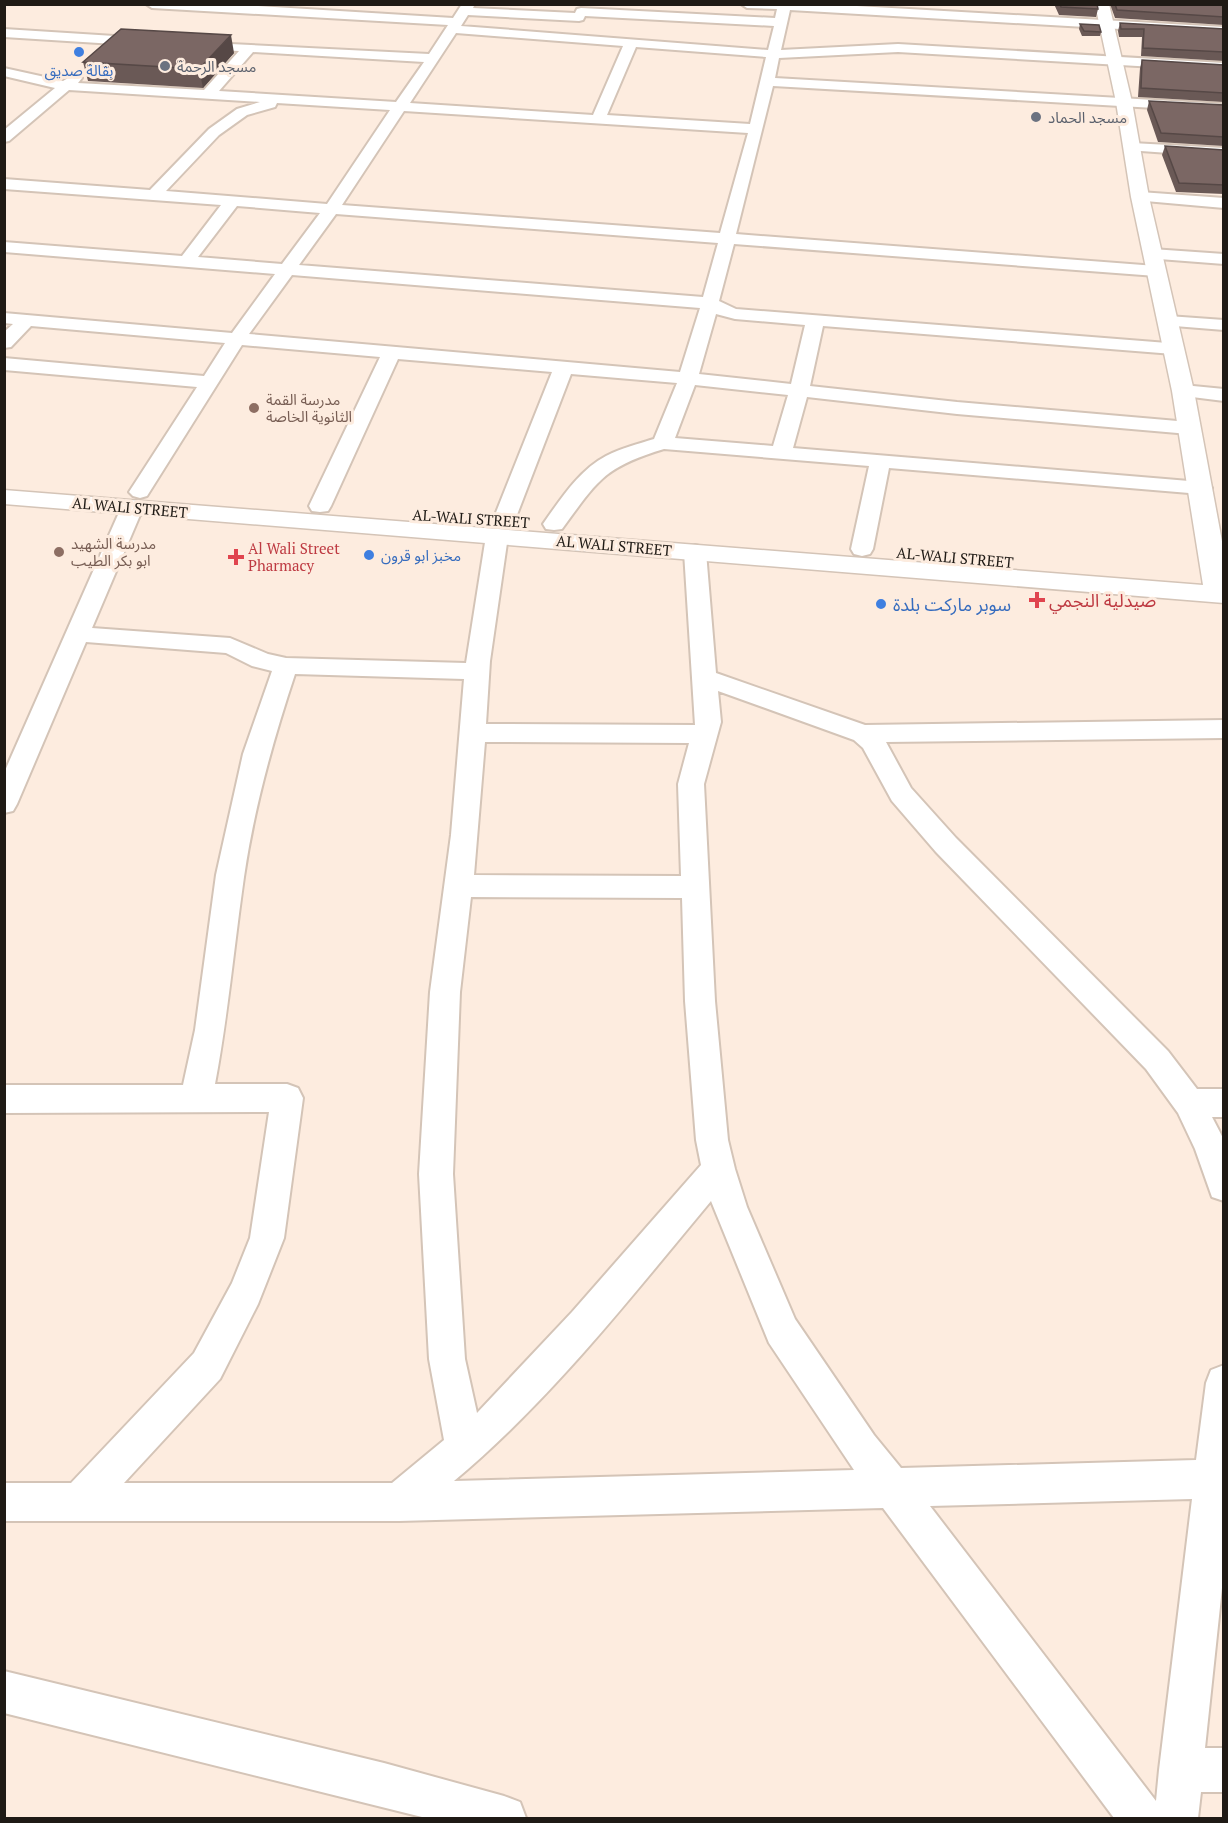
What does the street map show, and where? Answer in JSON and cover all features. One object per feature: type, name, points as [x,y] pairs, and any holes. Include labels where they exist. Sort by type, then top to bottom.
[{"type":"street","points":[[152,4],[356,16],[461,17],[582,11],[655,25],[773,54],[900,31],[1104,14],[1224,31]]},
{"type":"street","points":[[356,16],[366,4]]},
{"type":"street","points":[[747,4],[900,31],[1115,60],[1224,67]]},
{"type":"street","points":[[101,55],[157,5]]},
{"type":"street","points":[[571,38],[582,11]]},
{"type":"street","points":[[599,118],[631,43],[655,25],[783,11]]},
{"type":"street","points":[[663,443],[688,379],[710,303],[725,238],[756,129],[783,11]]},
{"type":"street","points":[[1104,14],[1124,102],[1140,197],[1183,391],[1220,586]]},
{"type":"street","points":[[461,17],[571,38],[631,43]]},
{"type":"street","points":[[4,804],[136,500],[237,338],[332,208],[461,17]]},
{"type":"street","points":[[4,33],[433,58]]},
{"type":"street","points":[[208,95],[249,48]]},
{"type":"street","points":[[4,138],[83,71]]},
{"type":"street","points":[[4,72],[66,86],[756,129]]},
{"type":"street","points":[[767,82],[1224,108]]},
{"type":"street","points":[[154,195],[208,138],[236,116],[291,100]]},
{"type":"street","points":[[4,120],[25,121]]},
{"type":"street","points":[[1132,147],[1224,153]]},
{"type":"street","points":[[4,184],[725,238],[1154,262],[1224,259]]},
{"type":"street","points":[[1140,197],[1224,202]]},
{"type":"street","points":[[186,262],[233,201]]},
{"type":"street","points":[[4,247],[710,303],[721,310],[735,314],[1173,348]]},
{"type":"street","points":[[4,318],[564,367],[957,408],[1189,428]]},
{"type":"street","points":[[4,343],[27,320]]},
{"type":"street","points":[[781,453],[799,390],[815,320]]},
{"type":"street","points":[[1168,321],[1224,325]]},
{"type":"street","points":[[320,506],[392,352]]},
{"type":"street","points":[[4,364],[209,382]]},
{"type":"street","points":[[465,1448],[447,1359],[436,1174],[445,992],[458,886],[477,671],[500,528],[564,367]]},
{"type":"street","points":[[1183,391],[1224,395]]},
{"type":"street","points":[[554,524],[597,470],[631,452],[663,443],[1200,484],[1224,482]]},
{"type":"street","points":[[862,549],[880,461]]},
{"type":"street","name":"AL-WALI STREET","points":[[4,482],[136,500],[320,506],[500,528],[554,524],[862,549],[1220,586]]},
{"type":"street","name":"AL WALI STREET","points":[[4,497],[136,500],[500,528],[695,552],[1220,586]]},
{"type":"street","points":[[695,552],[708,722],[706,734],[693,762],[691,784],[700,1001],[712,1140],[730,1207],[782,1330],[861,1448],[1029,1667],[1141,1818]]},
{"type":"street","points":[[77,634],[230,646],[261,660],[286,666],[477,671]]},
{"type":"street","points":[[196,1098],[210,1030],[230,875],[256,754],[286,666]]},
{"type":"street","points":[[705,678],[863,734],[873,742],[901,794],[946,845],[1157,1060],[1190,1103],[1211,1148],[1224,1186]]},
{"type":"street","points":[[863,734],[1224,729]]},
{"type":"street","points":[[472,733],[706,734]]},
{"type":"street","points":[[458,886],[695,886]]},
{"type":"street","points":[[4,1099],[287,1098],[267,1238],[246,1292],[207,1366],[79,1502]]},
{"type":"street","points":[[1190,1103],[1224,1103]]},
{"type":"street","points":[[399,1502],[485,1431],[585,1324],[718,1169]]},
{"type":"street","points":[[1176,1818],[1224,1383]]},
{"type":"street","points":[[4,1502],[399,1502],[890,1486],[1214,1479]]},
{"type":"street","points":[[4,1692],[384,1785],[504,1818]]},
{"type":"street","points":[[1181,1770],[1224,1770]]},
{"type":"building","points":[[1060,4],[1097,4],[1098,9],[1061,7]]},
{"type":"building","points":[[1115,4],[1224,4],[1224,17],[1117,10]]},
{"type":"building","points":[[1120,23],[1224,29],[1224,52],[1143,48],[1144,29],[1121,29]]},
{"type":"building","points":[[1080,24],[1099,25],[1101,32],[1084,31]]},
{"type":"building","points":[[121,29],[231,35],[199,69],[83,62]]},
{"type":"building","points":[[1142,60],[1224,65],[1224,93],[1141,88]]},
{"type":"building","points":[[1149,101],[1224,105],[1224,137],[1161,133]]},
{"type":"building","points":[[1165,146],[1224,150],[1224,185],[1179,183]]},
{"type":"place","name":"بقالة صديق","points":[[79,52]]},
{"type":"place","name":"مسجد الرحمة","points":[[165,66]]},
{"type":"place","name":"مسجد الحماد","points":[[1036,117]]},
{"type":"place","name":"مدرسة القمة الثانوية الخاصة","points":[[254,408]]},
{"type":"place","name":"مدرسة الشهيد ابو بكر الطيب","points":[[59,552]]},
{"type":"place","name":"مخبز ابو قرون","points":[[369,555]]},
{"type":"place","name":"Al Wali Street Pharmacy","points":[[236,557]]},
{"type":"place","name":"صيدلية النجمي","points":[[1037,600]]},
{"type":"place","name":"سوبر ماركت بلدة","points":[[881,604]]}]
